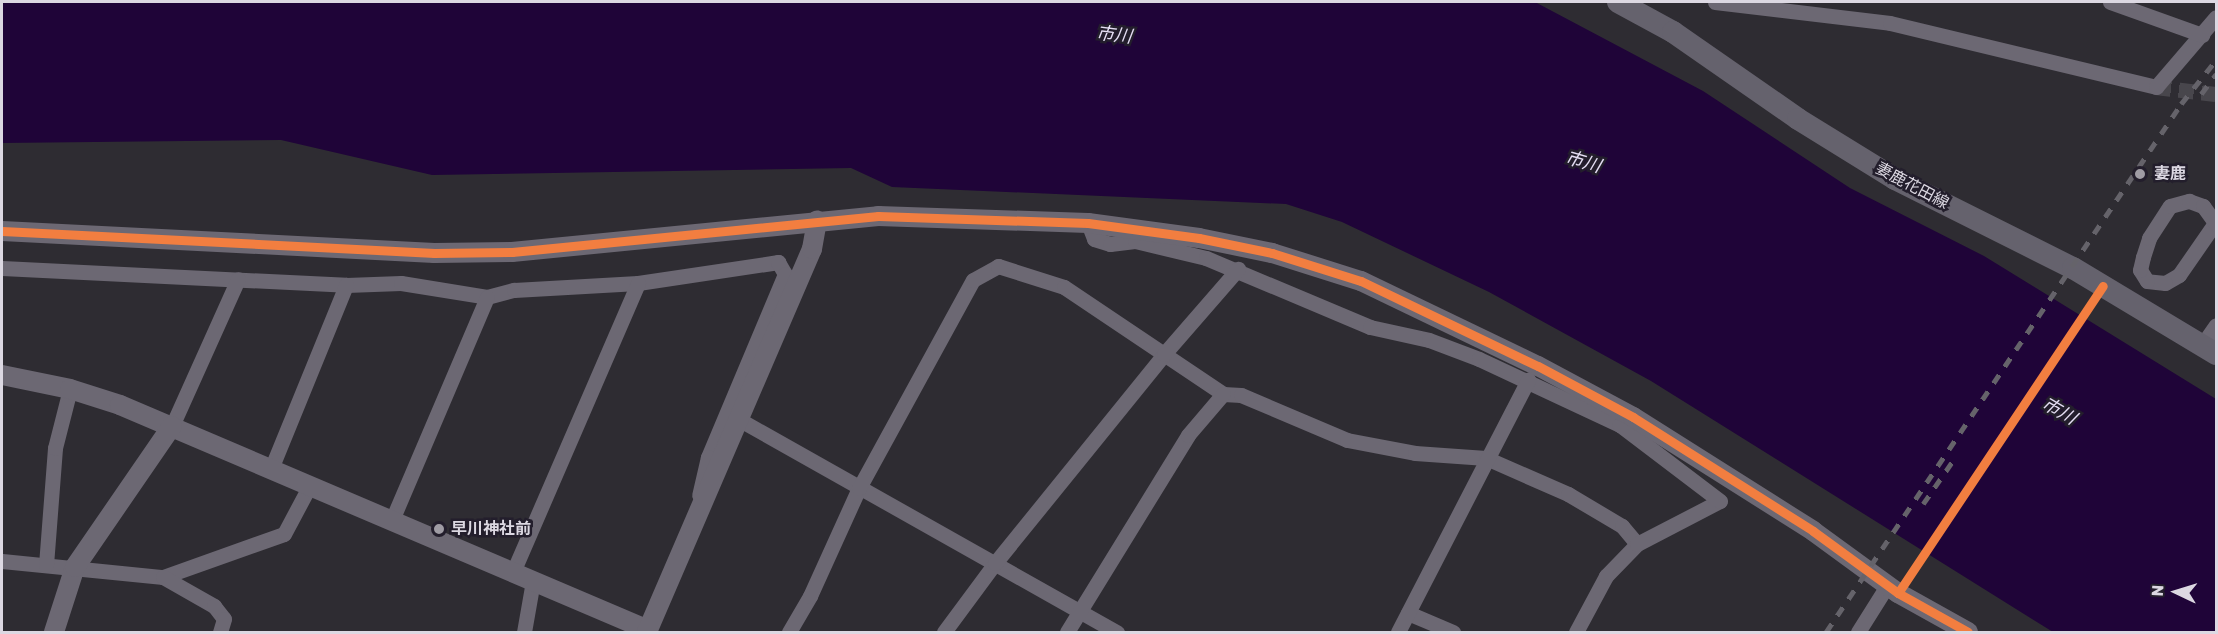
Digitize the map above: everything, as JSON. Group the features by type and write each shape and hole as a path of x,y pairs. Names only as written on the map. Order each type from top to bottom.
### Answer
{"main road":[{"name":"妻鹿花田線","path":"1618,2 1673,32 1798,119 1895,179 2073,268 2209,349"}],"street":[{"path":"1715,2 1890,23 2156,87 2217,17"},
{"path":"2111,2 2202,34"},
{"path":"2189,201 2203,206 2216,224 2179,275 2165,284 2147,281 2140,270 2143,257 2149,238 2170,206 2189,201"},
{"path":"2,231 434,253 512,252 817,220 943,216 1088,223 1199,238 1272,253 1362,281 1438,315 1626,421 1813,531 1887,586 1968,633"},
{"path":"2,375 70,389 172,426 649,632 812,249 817,220"},
{"path":"1088,223 1094,239 1110,244 1135,241 1238,269 1370,327 1429,340 1626,421 1720,501 1637,544 1606,576 1576,633"},
{"path":"2,268 346,285 401,283 487,297 514,290 638,283 778,262 785,274 708,457 684,552"},
{"path":"789,633 810,596 859,488 973,280 998,266 1064,287 1223,394 1241,395 1347,440 1415,453 1486,458 1568,494 1622,526 1637,544"},
{"path":"944,633 994,563 1164,354 1238,269"},
{"path":"54,633 75,567 172,426 238,279"},
{"path":"513,572 638,283"},
{"path":"270,469 346,285"},
{"path":"392,520 487,297"},
{"path":"2209,349 2217,325"},
{"path":"1398,633 1528,380"},
{"path":"46,565 55,448 70,389"},
{"path":"1067,633 1082,614 1188,435 1223,394"},
{"path":"740,420 1117,633"},
{"path":"163,577 284,534 310,485"},
{"path":"2,561 163,577 214,606 224,619 220,633"},
{"path":"524,633 533,581"},
{"path":"1858,633 1887,586"},
{"path":"1408,613 1453,633"}],"water":[{"name":"市川","path":"2,2 1535,2 1703,91 1850,188 1984,256 2216,399 2216,632 2053,632 1651,381 1489,292 1342,222 1286,204 892,187 851,168 432,175 281,140 2,143"}],"tunnel":[{"path":"2156,87 2216,94"}],"railway":[{"path":"1826,632 2181,104 2216,60"},
{"path":"2201,94 2216,74"},
{"path":"1923,504 1954,459"}],"cycle path":[{"path":"2,231 434,253 512,252 878,216 1088,223 1199,238 1272,253 1361,281 1538,366 1633,417 1813,531 1898,593 1968,632"},
{"path":"1898,593 2103,286"}],"place":[{"name":"妻鹿","path":"2140,174"},
{"name":"早川神社前","path":"439,529"}]}
